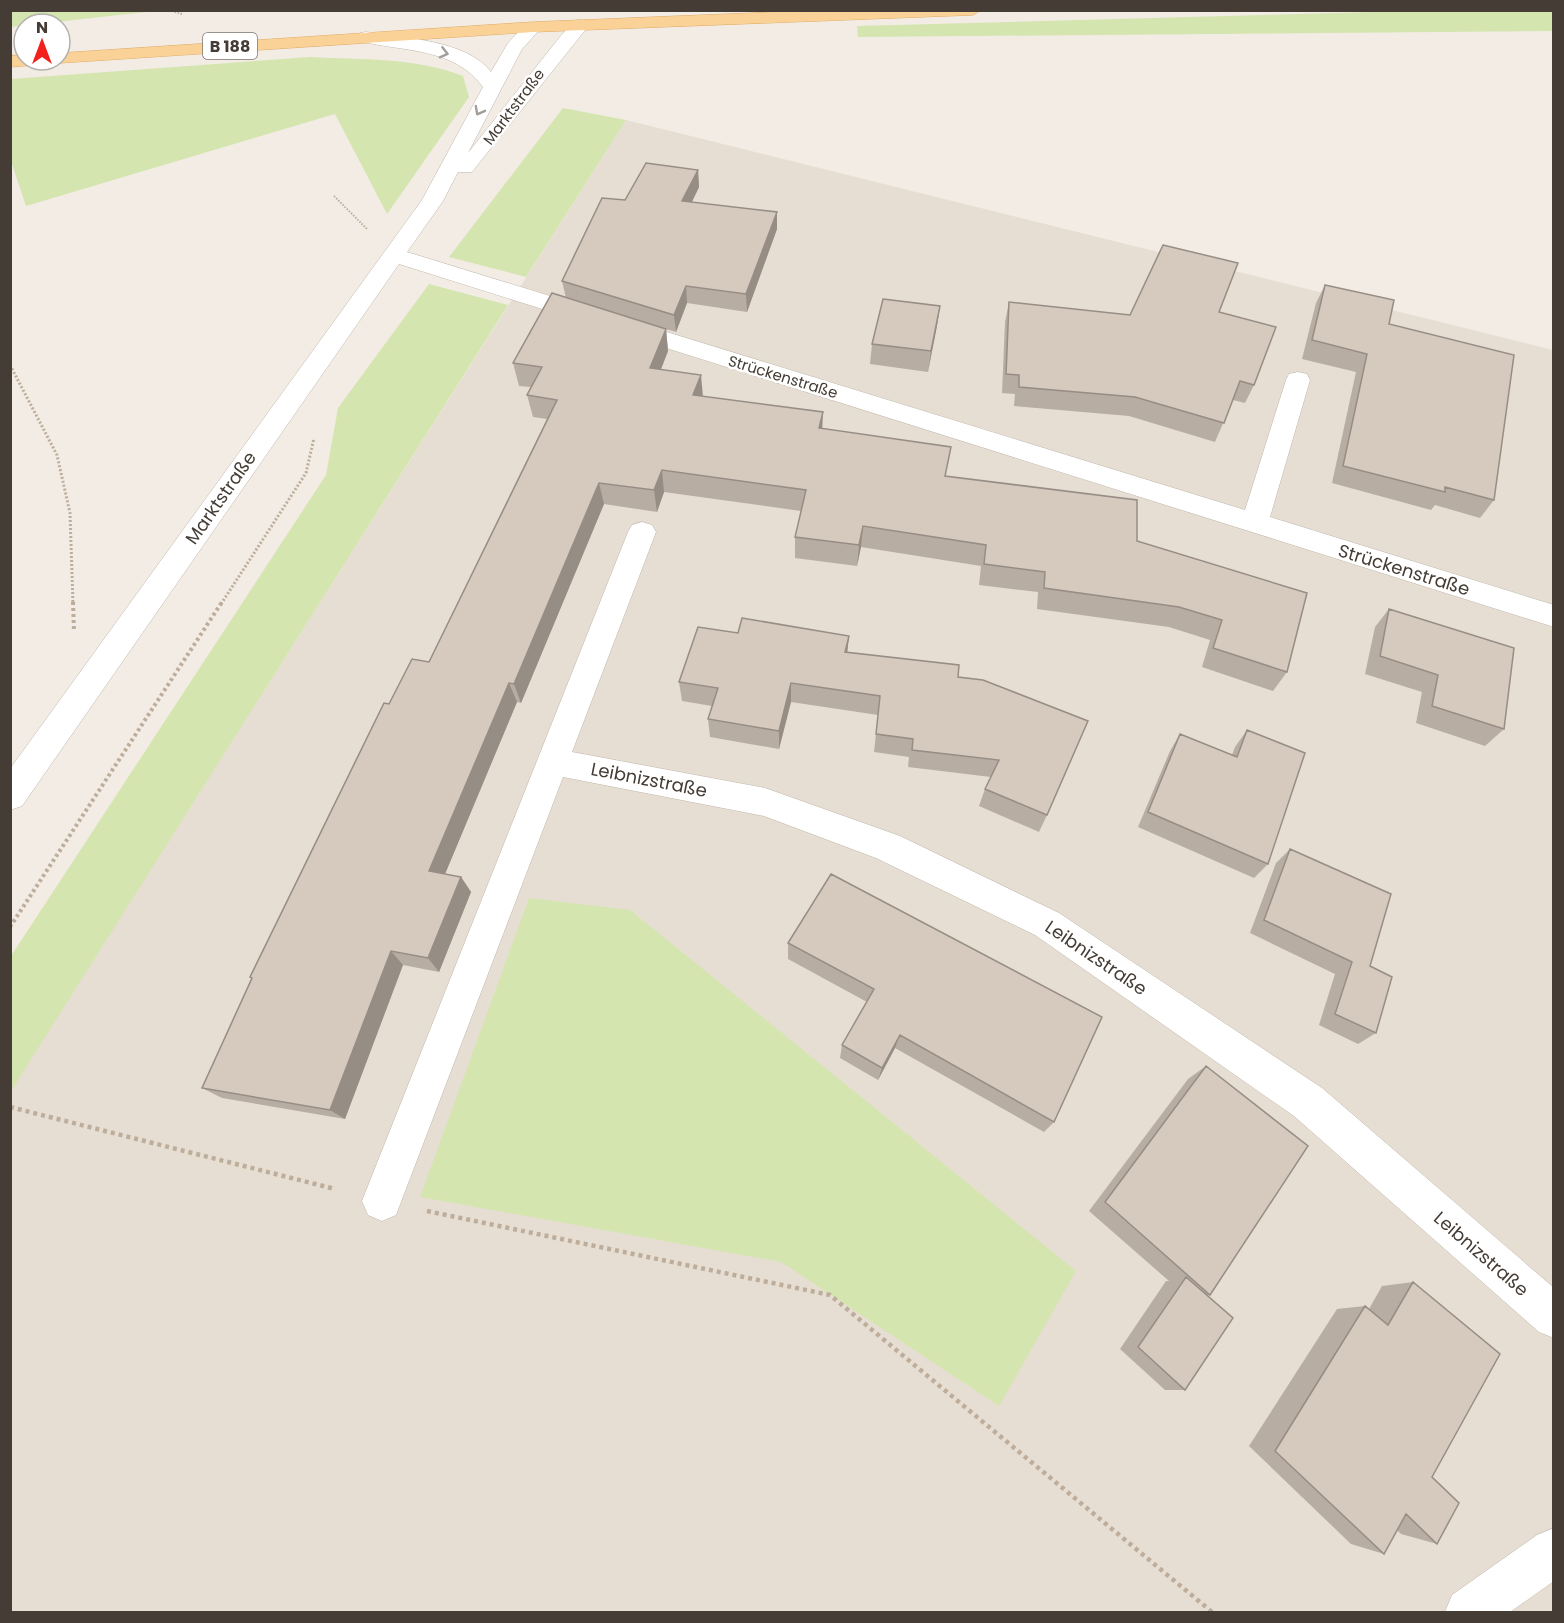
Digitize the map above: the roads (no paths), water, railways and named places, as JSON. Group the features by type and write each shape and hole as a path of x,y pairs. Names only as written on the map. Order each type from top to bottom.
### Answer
{"main road":[{"name":"Marktstraße","path":"533,27 551,10"},
{"name":"Marktstraße","path":"580,25 594,10"},
{"path":"699,10 758,17"},
{"name":"B 188","path":"72,57 533,27 973,10"}],"street":[{"name":"Marktstraße","path":"432,201 479,152 551,57 580,25"},
{"name":"Marktstraße","path":"10,796 432,201 514,46 533,27"},
{"path":"366,38 453,55 472,62 485,73 492,86"},
{"name":"Strückenstraße","path":"394,255 1554,616"},
{"path":"1254,524 1298,380"},
{"path":"382,1201 642,532"},
{"name":"Leibnizstraße","path":"554,762 765,802 888,847 1047,924 1308,1102 1554,1317"},
{"path":"1469,1612 1554,1552"}]}
